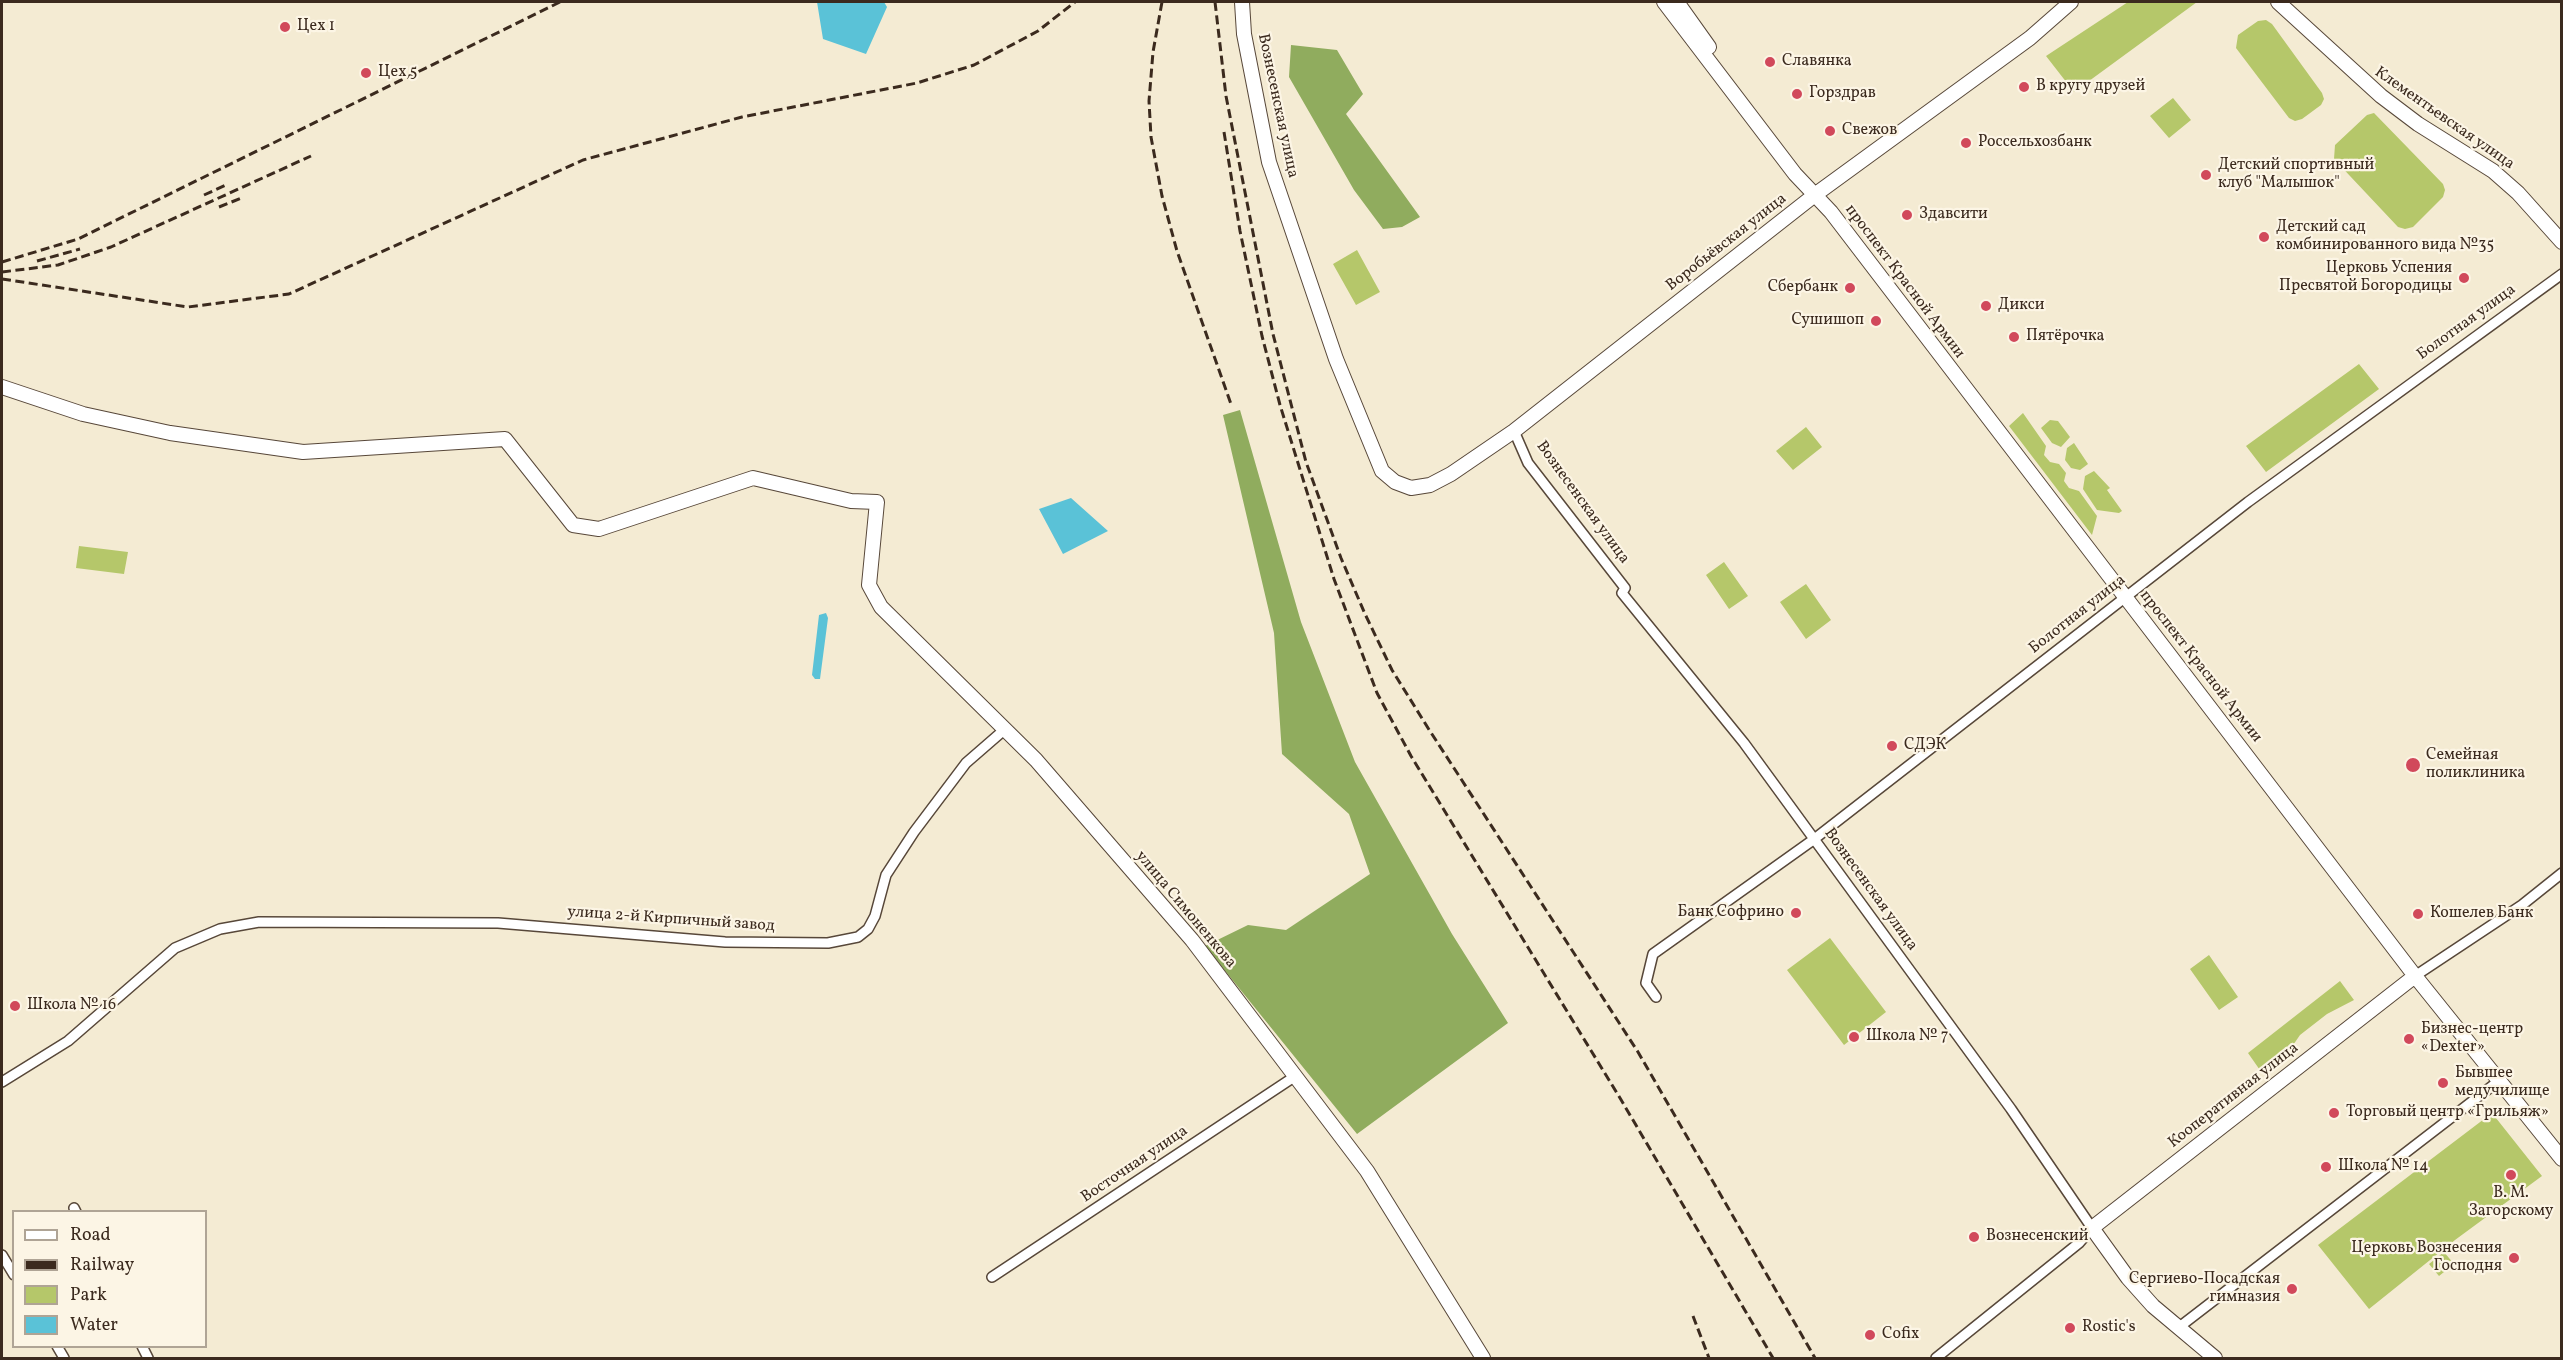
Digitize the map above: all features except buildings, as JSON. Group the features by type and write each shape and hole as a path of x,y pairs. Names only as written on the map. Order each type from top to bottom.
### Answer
{"street":[{"name":"Вознесенская улица","path":"1242,2 1244,34 1269,162 1336,359 1382,471 1395,482"},
{"name":"проспект Красной Армии","path":"1664,2 1795,174 1816,194"},
{"name":"проспект Красной Армии","path":"1677,2 1802,169 1816,194 2124,598 2242,746 2415,976 2562,1159"},
{"name":"Воробьёвская улица","path":"1395,482 1411,488 1430,485 1515,431 1816,194 2030,38 2071,2"},
{"name":"Клементьевская улица","path":"2278,2 2381,96 2418,124 2493,171 2518,193 2562,242"},
{"name":"Болотная улица","path":"1656,997 1646,983 1653,954 1813,840 2248,502 2562,274"},
{"name":"улица Симоненкова","path":"2,387 83,414 170,433 303,452 505,439 573,525 599,529 753,478 851,501 877,502 869,585 881,607 1036,760 1192,940 1367,1171 1483,1359"},
{"name":"Вознесенская улица","path":"1515,431 1528,463 1624,588 1622,593 1744,743 2011,1109 2127,1278 2178,1328 2215,1359"},
{"name":"улица 2-й Кирпичный завод","path":"2,1082 68,1041 175,948 220,929 259,922 498,923 725,942 828,942 858,937 868,929 875,916 886,875 915,832 966,763 1004,730"},
{"name":"Кооперативная улица","path":"1936,1359 2079,1243 2092,1228 2415,976 2522,905 2562,873"},
{"name":"Восточная улица","path":"992,1277 1294,1077"},
{"path":"2178,1328 2500,1080"},
{"path":"2,1255 12,1272"}],"green space":[{"path":"2128,2 2197,2 2074,92 2046,56"},
{"path":"2266,20 2272,24 2322,93 2324,99 2321,105 2302,119 2295,121 2289,118 2236,48 2238,35 2258,21"},
{"path":"1291,45 1337,50 1363,94 1346,114 1420,217 1402,227 1383,229 1354,190 1289,77"},
{"path":"2173,98 2191,120 2169,138 2150,116"},
{"path":"2374,113 2443,184 2445,190 2443,197 2413,227 2405,229 2398,227 2334,159 2335,145 2367,115"},
{"path":"1357,250 1380,292 1356,305 1333,264"},
{"path":"2359,364 2379,389 2266,472 2246,446"},
{"path":"1240,410 1301,622 1355,762 1452,934 1508,1023 1357,1134 1205,946 1248,925 1286,930 1370,874 1349,814 1282,754 1274,633 1223,415"},
{"path":"2023,413 2046,446 2044,455 2050,462 2059,464 2066,473 2064,481 2069,488 2079,491 2097,516 2092,535 2009,426"},
{"path":"2050,420 2058,421 2070,437 2061,447 2052,443 2041,428"},
{"path":"1806,427 1822,447 1793,470 1776,451"},
{"path":"2074,443 2088,464 2080,470 2071,468 2065,460 2067,448"},
{"path":"2094,471 2110,488 2107,490 2122,511 2119,513 2097,510 2083,489 2085,476"},
{"path":"79,546 128,552 124,574 76,568"},
{"path":"1724,562 1748,596 1729,609 1706,575"},
{"path":"1806,584 1831,620 1806,639 1780,602"},
{"path":"1830,938 1886,1012 1844,1045 1787,970"},
{"path":"2209,955 2238,997 2219,1010 2190,969"},
{"path":"2340,981 2354,1000 2327,1014 2300,1035 2289,1051 2262,1073 2248,1053"},
{"path":"2492,1113 2542,1176 2455,1240 2369,1309 2318,1245"},
{"path":"2444,1252 2454,1264 2439,1276 2429,1264"}],"water":[{"path":"817,2 884,2 887,7 866,54 823,39"},
{"path":"1071,498 1108,531 1063,554 1039,509"},
{"path":"826,613 828,618 820,679 815,679 812,675 819,615"}],"railway":[{"path":"2,262 78,239 560,2"},
{"path":"2,279 188,307 289,294 583,160 742,117 917,83 974,65 1038,31 1075,2"},
{"path":"1162,2 1153,52 1149,101 1151,137 1162,196 1177,251 1232,407"},
{"path":"1215,2 1226,96 1273,334 1306,462 1341,558 1365,614 1392,670 1428,728 1638,1052 1815,1358"},
{"path":"1224,132 1240,231 1262,336 1280,405 1334,579 1377,693 1411,756 1620,1098 1773,1358"},
{"path":"2,272 58,265 111,247 311,156"},
{"path":"204,195 226,185"},
{"path":"219,207 244,197"},
{"path":"37,261 80,249"},
{"path":"1693,1316 1709,1358"}],"place":[{"name":"Цех 1","path":"285,27"},
{"name":"Славянка","path":"1770,62"},
{"name":"Цех 5","path":"366,73"},
{"name":"В кругу друзей","path":"2024,87"},
{"name":"Горздрав","path":"1797,94"},
{"name":"Свежов","path":"1830,131"},
{"name":"Россельхозбанк","path":"1966,143"},
{"name":"Детский спортивный клуб \"Малышок\"","path":"2206,175"},
{"name":"Здавсити","path":"1907,215"},
{"name":"Детский сад комбинированного вида №35","path":"2264,237"},
{"name":"Церковь Успения Пресвятой Богородицы","path":"2464,278"},
{"name":"Сбербанк","path":"1850,288"},
{"name":"Дикси","path":"1986,306"},
{"name":"Сушишоп","path":"1876,321"},
{"name":"Пятёрочка","path":"2014,337"},
{"name":"СДЭК","path":"1892,746"},
{"name":"Семейная поликлиника","path":"2413,765"},
{"name":"Банк Софрино","path":"1796,913"},
{"name":"Кошелев Банк","path":"2418,914"},
{"name":"Школа № 16","path":"15,1006"},
{"name":"Школа № 7","path":"1854,1037"},
{"name":"Бизнес-центр «Dexter»","path":"2409,1039"},
{"name":"Бывшее медучилище","path":"2443,1083"},
{"name":"Торговый центр «Грильяж»","path":"2334,1113"},
{"name":"Школа № 14","path":"2326,1167"},
{"name":"В. М. Загорскому","path":"2511,1175"},
{"name":"Вознесенский","path":"1974,1237"},
{"name":"Церковь Вознесения Господня","path":"2514,1258"},
{"name":"Сергиево-Посадская гимназия","path":"2292,1289"},
{"name":"Rostic's","path":"2070,1328"},
{"name":"Cofix","path":"1870,1335"}]}
